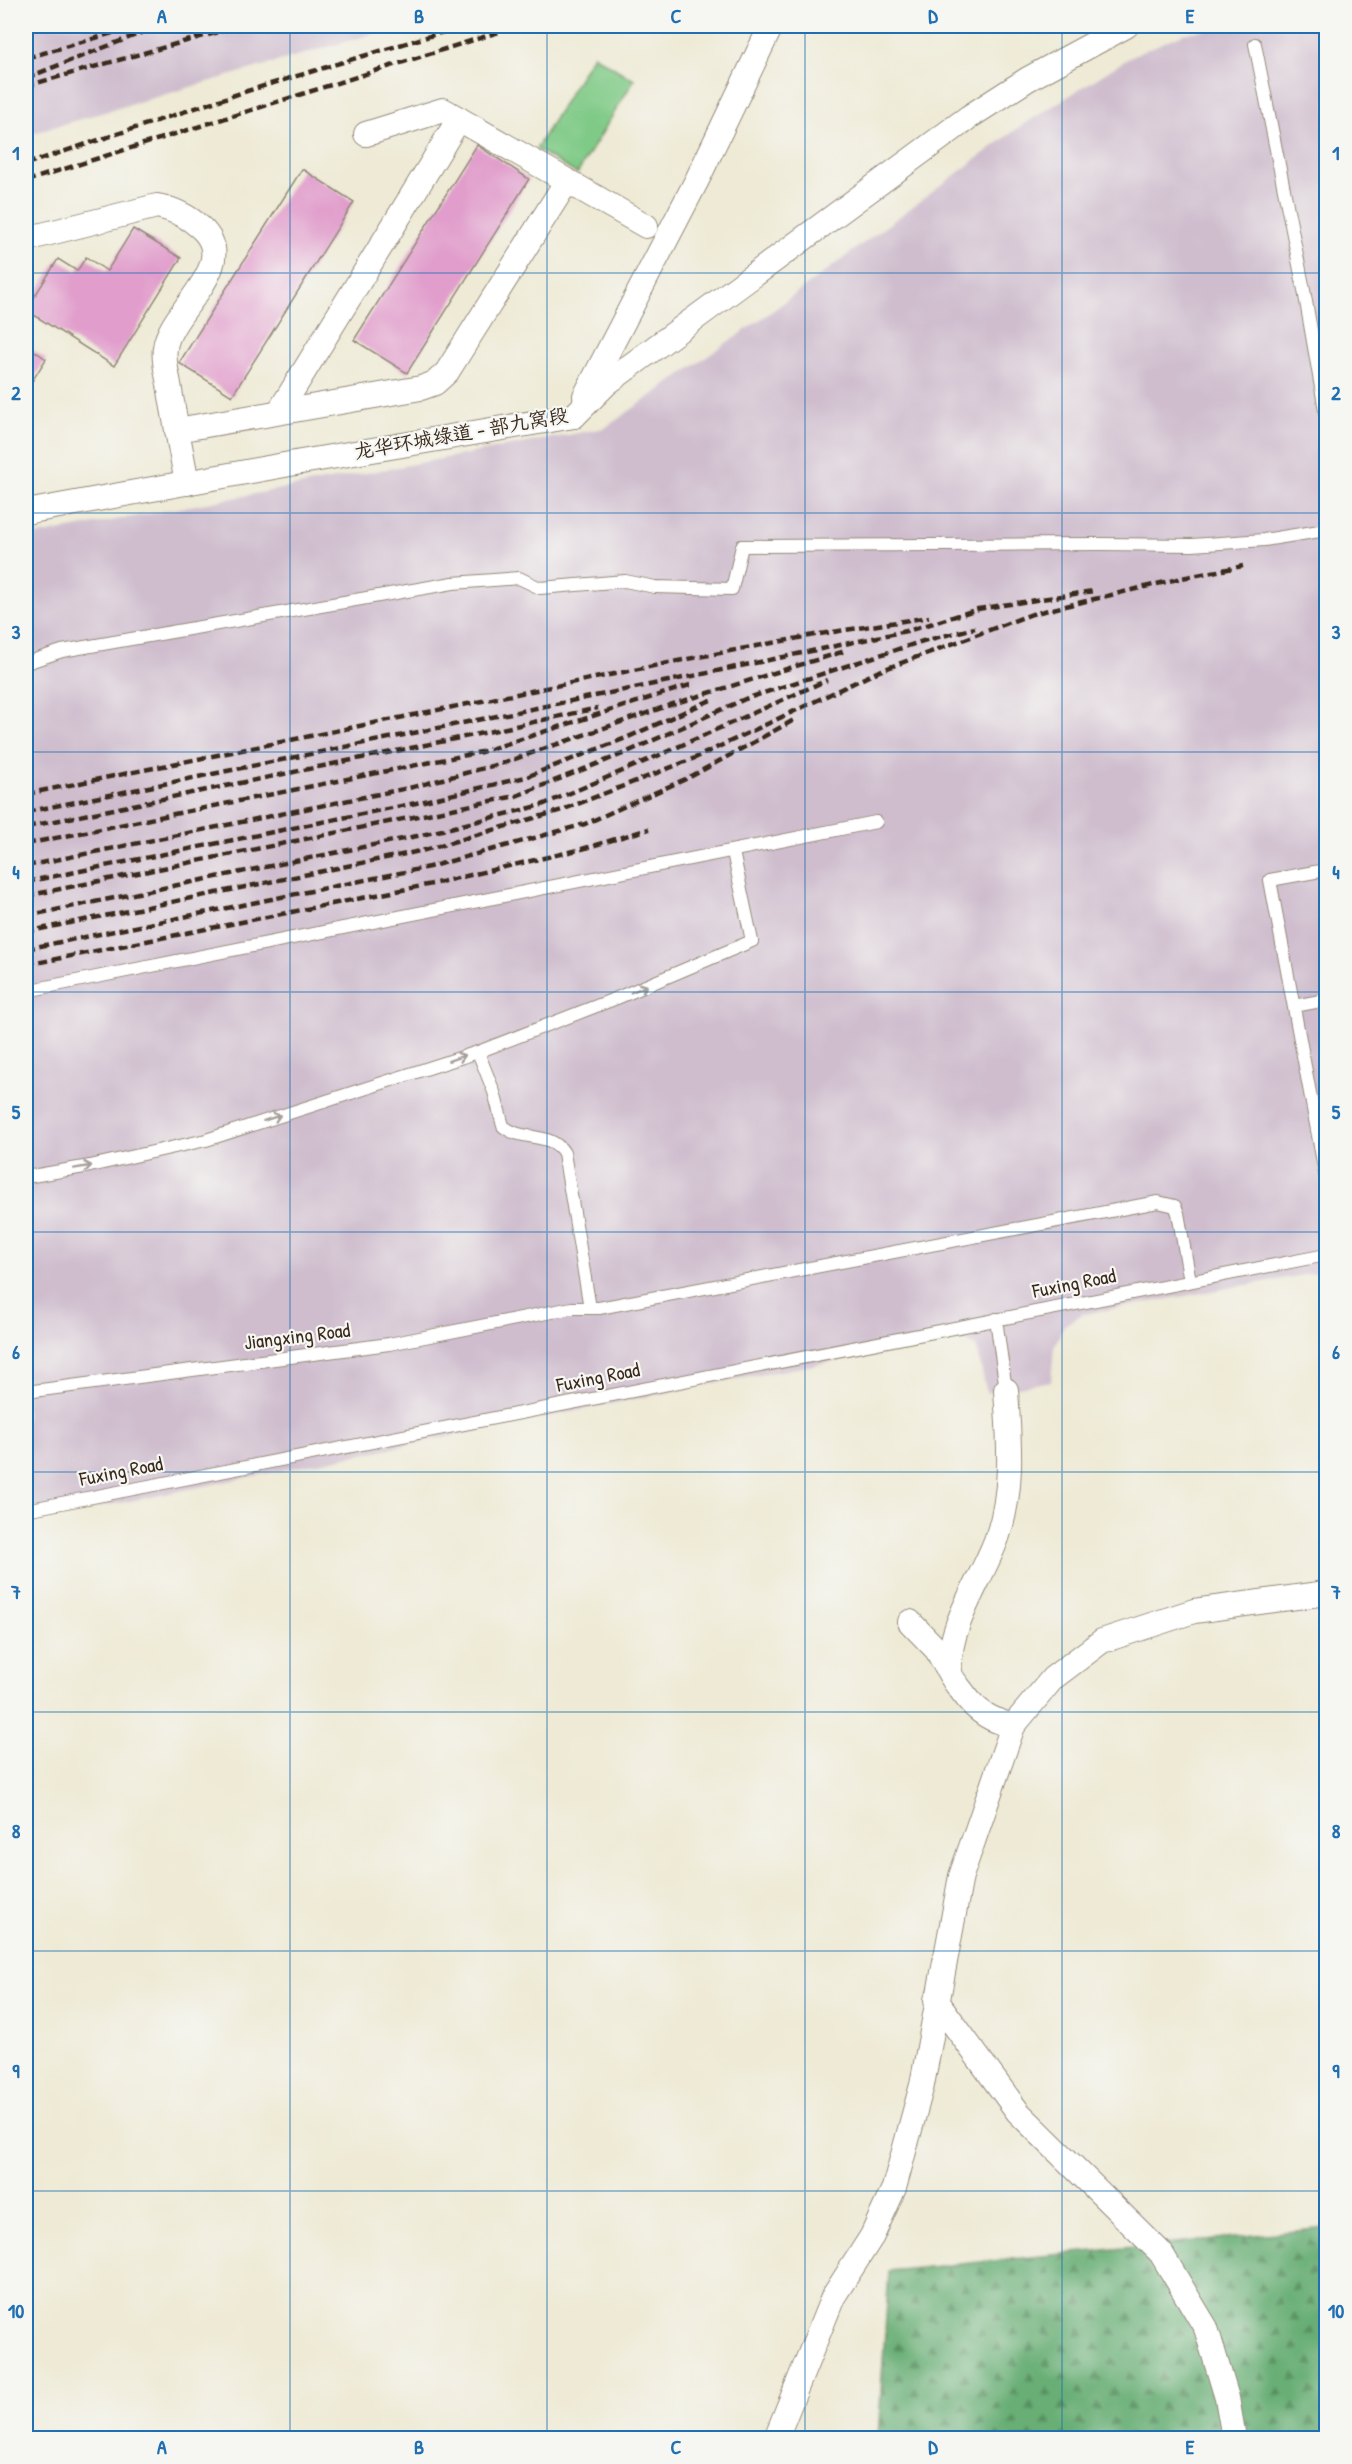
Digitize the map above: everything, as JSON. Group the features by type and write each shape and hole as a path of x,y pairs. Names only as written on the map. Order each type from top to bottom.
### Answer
{"street":[{"name":"龙华环城绿道 - 部九窝段","path":"26,512 574,416 697,180 771,26"},
{"path":"574,416 607,383 969,117 1028,79 1126,26"},
{"path":"366,134 443,110 646,226"},
{"path":"279,412 459,119"},
{"path":"177,430 421,388 435,383 447,372 567,181"},
{"path":"26,239 157,206 170,208 207,234 213,248 213,263 207,278 174,325 165,348 187,483"},
{"path":"950,1674 952,1641 998,1534 1008,1490 1010,1452 1006,1390"},
{"path":"776,2439 833,2297 872,2236 894,2188 922,2085 936,2000 961,1876 1012,1726 1053,1678 1102,1641 1194,1611 1326,1593"},
{"path":"910,1622 937,1650 969,1701 990,1719 1012,1726"},
{"path":"936,2000 1018,2112 1161,2253 1206,2328 1227,2398 1234,2439"}],"lane":[{"path":"1255,44 1304,290 1326,416"},
{"path":"26,663 62,651 453,583 519,578 540,588 625,581 656,587 732,589 742,546 1192,545 1264,540 1326,530"},
{"path":"26,991 876,822"},
{"path":"26,1177 90,1166 206,1140 478,1052 617,998 752,941 733,852"},
{"path":"1326,870 1270,880 1326,1178"},
{"path":"1294,1006 1326,999"},
{"path":"478,1052 503,1126 516,1135 554,1143 564,1153 590,1308"},
{"name":"Jiangxing Road","path":"26,1392 389,1344 572,1308 590,1308 1158,1202 1174,1206 1178,1213 1190,1281"},
{"name":"Fuxing Road","path":"26,1510 1326,1255"},
{"path":"996,1319 1006,1390"}],"shaded area":[{"path":"26,26 400,26 26,135"},
{"path":"1221,26 1326,26 1326,1271 1083,1314 1064,1325 1054,1347 1051,1381 987,1393 976,1346 960,1339 713,1383 26,1522 26,537 605,428 771,312 1018,128 1134,55 1183,34"}],"green space":[{"path":"593,55 634,80 577,174 536,149"},
{"path":"1326,2228 1326,2438 878,2438 889,2271"}],"building":[{"path":"477,145 529,179 407,373 354,340"},
{"path":"302,169 354,202 232,396 179,363"},
{"path":"133,229 181,258 114,366 26,310 58,259 77,271 86,257 107,271"},
{"path":"26,345 46,359 26,391"}],"railway":[{"path":"26,78 159,26"},
{"path":"26,86 240,26"},
{"path":"26,164 247,91 463,26"},
{"path":"26,181 518,26"},
{"path":"26,58 134,27"},
{"path":"26,932 425,850 562,810 695,758 877,672 1032,614 1182,578 1243,566"},
{"path":"26,812 911,630 978,609 1093,591"},
{"path":"26,794 688,659 820,634 929,617"},
{"path":"26,896 516,796 625,753 745,699 923,641 975,628"},
{"path":"26,866 413,787 503,763 673,704 845,651"},
{"path":"26,916 422,835 542,805 827,680"},
{"path":"26,844 481,752 693,684"},
{"path":"26,882 416,803 526,777 626,738 713,699"},
{"path":"26,827 598,708"},
{"path":"26,949 429,867 585,824 690,777 794,720"},
{"path":"26,965 432,884 582,849 649,829"}]}
